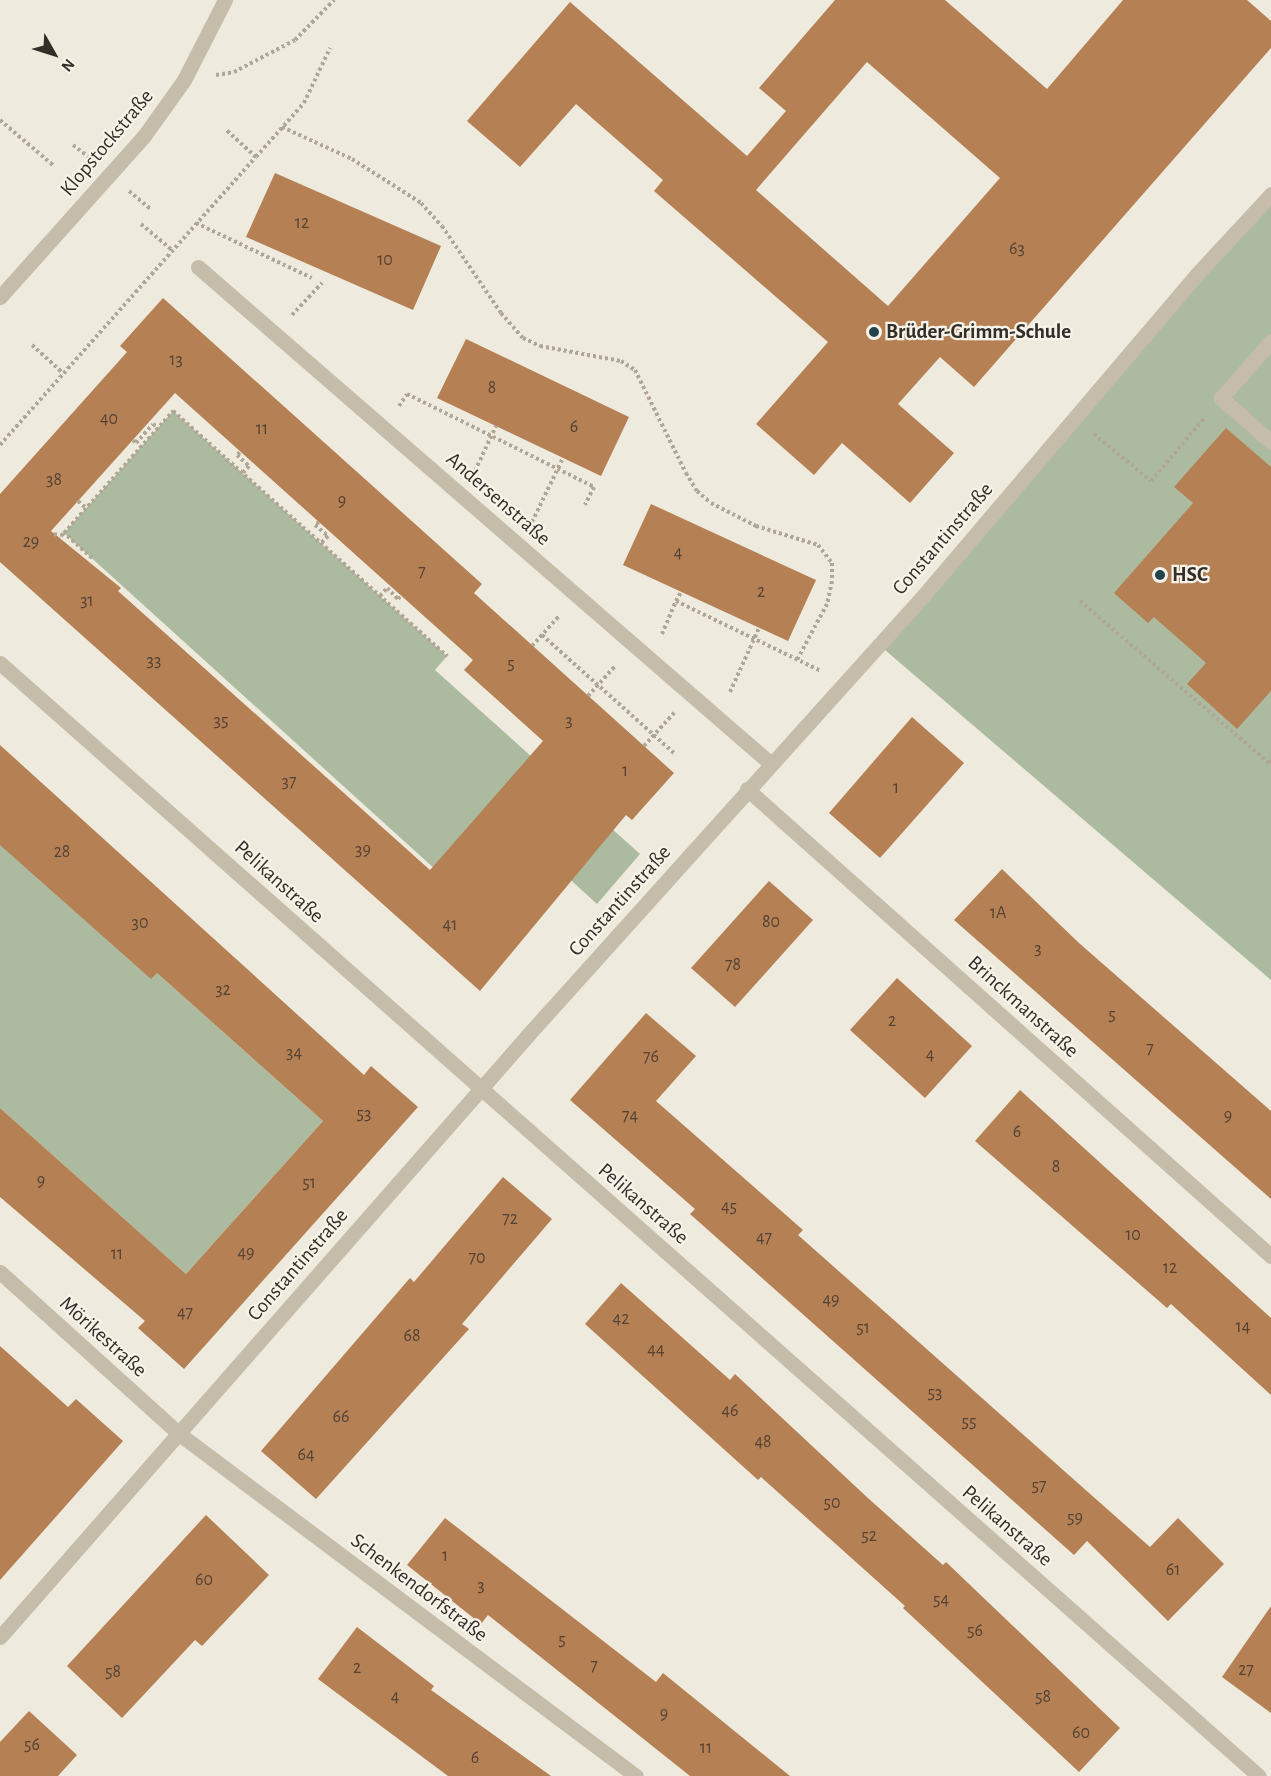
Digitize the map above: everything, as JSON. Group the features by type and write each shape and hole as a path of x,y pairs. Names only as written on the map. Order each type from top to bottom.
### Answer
{"street":[{"name":"Klopstockstraße","path":"0,297 144,136 184,80 225,0"},
{"name":"Constantinstraße","path":"0,1637 770,763 923,596 1074,418 1271,194"},
{"name":"Andersenstraße","path":"198,267 770,763"},
{"path":"1271,341 1221,398 1271,442"},
{"name":"Pelikanstraße","path":"0,663 1258,1776"},
{"name":"Brinckmanstraße","path":"747,789 1271,1256"},
{"name":"Mörikestraße","path":"0,1272 178,1433"},
{"name":"Schenkendorfstraße","path":"178,1433 636,1776"}],"path":[{"path":"184,80 234,72 295,40 334,0"},
{"path":"0,445 171,249 304,103 330,48"},
{"path":"0,120 54,166"},
{"path":"282,127 352,159 421,203 442,226 501,313 523,338 540,346 612,358 635,370 686,473 697,491 711,503 756,526 818,545 832,563 832,581 827,604 797,660"},
{"path":"225,129 256,157"},
{"path":"196,223 312,278"},
{"path":"141,224 171,249 198,267"},
{"path":"276,333 322,283"},
{"path":"32,345 63,373"},
{"path":"385,428 406,394 594,487 585,505"},
{"path":"1074,418 1151,481 1221,398"},
{"path":"54,534 61,536 64,533 173,411 447,656"},
{"path":"133,440 136,443 153,424 158,428"},
{"path":"464,496 496,426"},
{"path":"240,452 237,455 249,466 243,473"},
{"path":"520,546 563,458"},
{"path":"78,501 87,508"},
{"path":"319,522 315,525 328,536 321,543"},
{"path":"64,533 92,558"},
{"path":"380,596 387,588 398,598 401,595"},
{"path":"650,659 681,592"},
{"path":"532,646 577,596"},
{"path":"676,601 843,682"},
{"path":"1080,601 1269,763 1271,760"},
{"path":"718,718 759,628"},
{"path":"542,635 676,754"},
{"path":"588,696 634,645"},
{"path":"644,746 691,695"}],"green space":[{"path":"1271,197 1271,980 878,644"},
{"path":"173,411 447,656 435,670 640,854 597,904 530,843 436,870 64,533"},
{"path":"0,844 157,973 323,1121 186,1274 0,1108"}],"building":[{"path":"835,0 945,0 1047,89 1123,0 1247,0 1271,21 1271,48 974,387 940,357 898,404 954,453 910,503 842,443 814,475 756,424 828,342 654,191 663,180 576,104 520,167 467,121 570,2 747,156 786,111 759,88","holes":["867,62 1000,178 888,306 756,190"]},
{"path":"275,173 441,246 413,310 246,237"},
{"path":"163,298 482,584 474,593 674,773 632,820 626,815 480,991 0,562 0,494 127,352 120,346","holes":["175,393 473,660 464,670 543,741 430,870 118,591 121,588 51,531"]},
{"path":"466,339 629,417 601,476 437,398"},
{"name":"HSC","path":"1226,428 1271,467 1271,691 1237,729 1187,684 1206,663 1154,617 1148,623 1114,593 1193,503 1174,487"},
{"path":"651,504 816,580 788,641 623,565"},
{"path":"912,717 964,763 880,858 829,813"},
{"path":"0,745 364,1075 371,1066 418,1107 184,1369 138,1328 145,1321 0,1197 0,1108 186,1274 323,1121 157,973 151,979 0,845"},
{"path":"1002,869 1079,943 1271,1111 1271,1199 954,920"},
{"path":"769,881 813,920 735,1007 691,968"},
{"path":"897,978 972,1046 925,1098 850,1030"},
{"path":"646,1013 696,1056 656,1101 803,1230 798,1235 1150,1547 1178,1518 1224,1564 1168,1621 1087,1541 1074,1555 690,1214 695,1209 570,1100"},
{"path":"1020,1090 1271,1318 1271,1395 1171,1304 1167,1308 975,1141"},
{"path":"503,1177 552,1219 462,1324 469,1329 316,1499 261,1451 410,1278 414,1282"},
{"path":"621,1283 730,1380 735,1374 943,1565 946,1562 1120,1728 1079,1772 903,1608 905,1606 761,1477 758,1480 585,1324"},
{"path":"0,1346 68,1407 76,1399 123,1441 0,1580"},
{"path":"206,1515 269,1575 202,1646 195,1640 122,1718 67,1666"},
{"path":"445,1518 656,1682 663,1673 790,1776 690,1776 488,1615 481,1624 407,1565"},
{"path":"1271,1606 1271,1713 1222,1677"},
{"path":"357,1627 434,1686 431,1690 551,1776 448,1776 318,1679"},
{"path":"29,1711 77,1755 58,1776 0,1776 0,1742"}],"place":[{"name":"Brüder-Grimm-Schule","path":"874,332"},
{"name":"HSC","path":"1160,575"}]}
